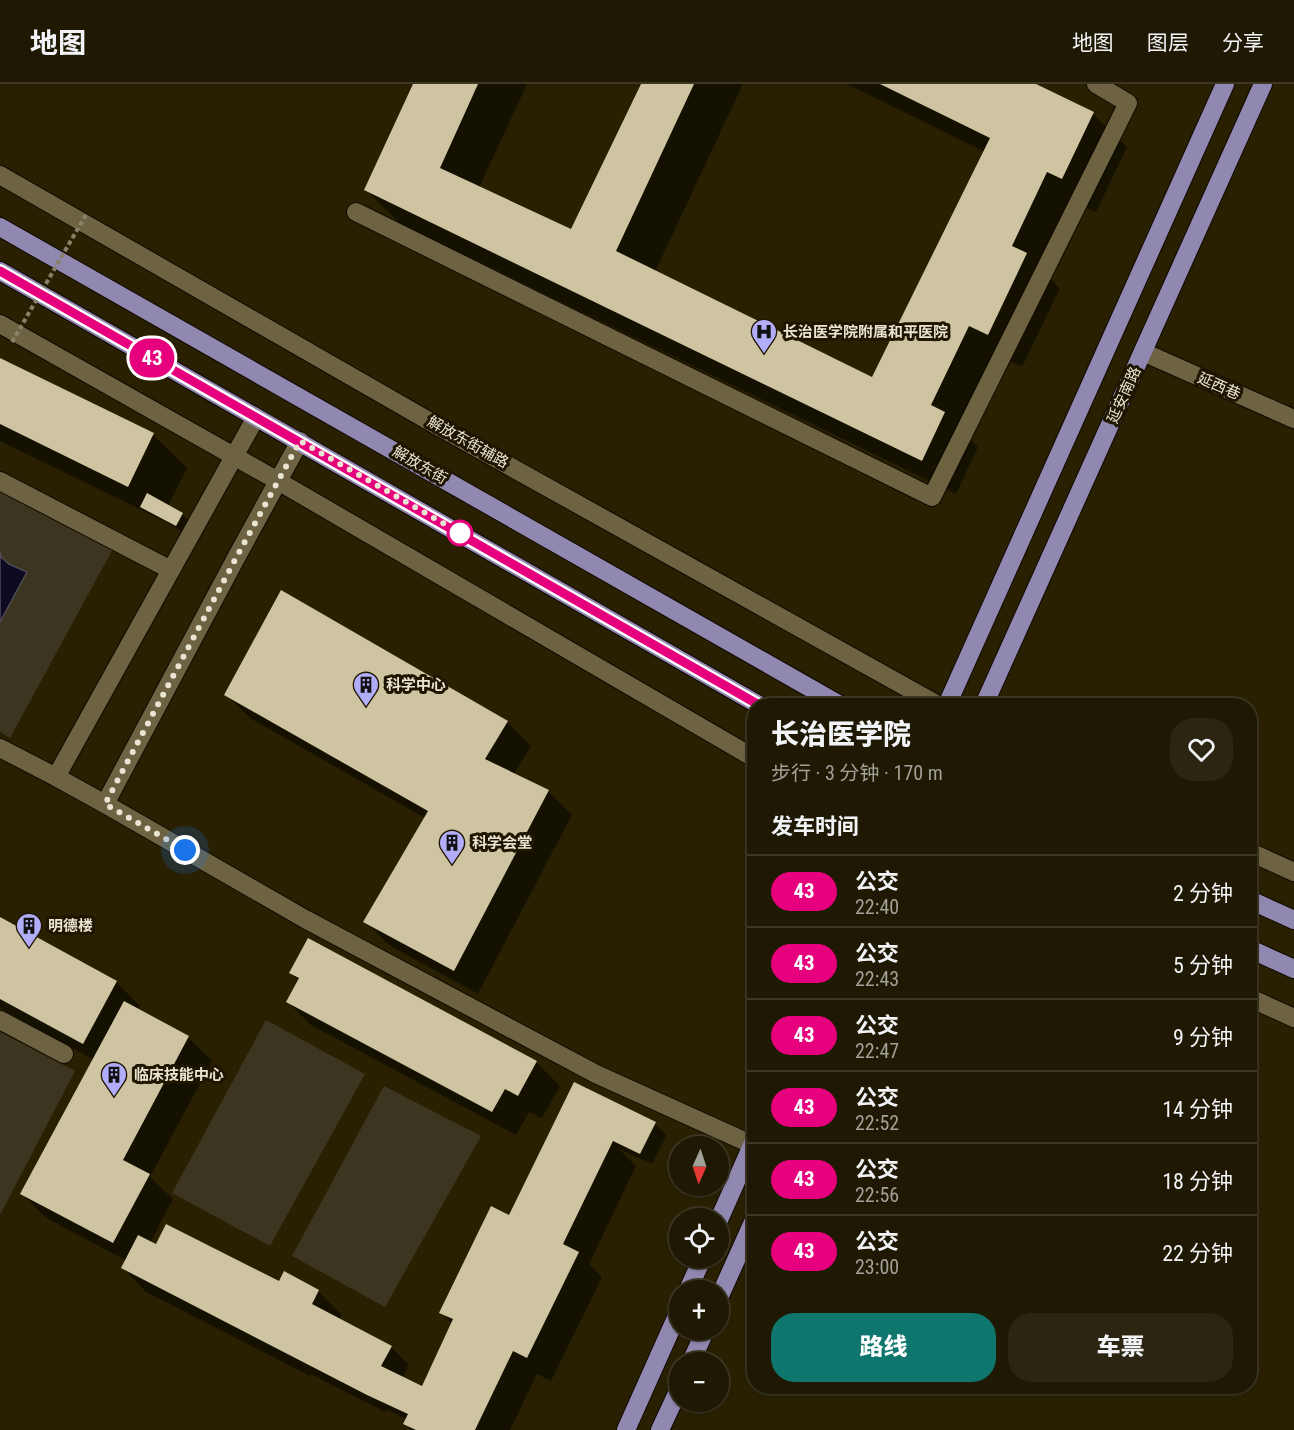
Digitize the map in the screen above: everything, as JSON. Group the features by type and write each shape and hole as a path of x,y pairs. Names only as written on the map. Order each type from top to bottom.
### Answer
{"main road":[{"path":"950,698 1225,84"},
{"name":"延安南路","path":"987,698 1263,84"},
{"name":"解放东街","path":"0,227 828,698"},
{"path":"0,271 747,698"},
{"path":"1257,903 1294,920"},
{"path":"1257,952 1294,969"},
{"path":"724,1208 747,1158"},
{"path":"727,1280 747,1236"},
{"path":"626,1430 669,1334"},
{"path":"660,1430 669,1411"}],"street":[{"path":"356,212 932,497 1128,103 1096,84"},
{"name":"解放东街辅路","path":"0,176 431,422 925,698"},
{"path":"0,324 234,456 747,754"},
{"name":"延西巷","path":"1143,352 1294,419"},
{"path":"56,777 256,417"},
{"path":"105,804 300,441"},
{"path":"0,480 171,570"},
{"path":"0,748 105,804 305,919 596,1074 747,1140"},
{"path":"1257,855 1294,872"},
{"path":"1257,1001 1294,1018"},
{"path":"0,1020 64,1054"}],"path":[{"path":"12,342 87,213"}],"shaded area":[{"path":"0,486 115,545 10,738 0,732"},
{"path":"0,552 1,557 9,564 27,572 0,622"},
{"path":"266,1020 365,1074 270,1246 172,1193"},
{"path":"0,1032 75,1071 0,1215"},
{"path":"384,1086 481,1136 385,1307 292,1256"}],"building":[{"path":"413,84 478,84 440,168 571,229 641,84 694,84 616,251 872,377 990,138 880,84 1036,84 1094,112 1062,179 1047,172 1012,246 1027,253 988,335 969,326 931,405 945,412 922,461 364,190"},
{"path":"0,358 154,433 128,487 0,424"},
{"path":"147,493 183,513 176,526 140,507"},
{"path":"281,590 508,721 485,759 549,790 454,971 363,922 428,811 224,695"},
{"name":"明德楼","path":"0,917 117,981 83,1044 0,999"},
{"path":"308,938 537,1061 518,1096 505,1089 492,1112 286,1002 299,978 289,973"},
{"name":"临床技能中心","path":"124,1001 189,1036 123,1160 150,1174 113,1243 20,1194"},
{"path":"574,1082 656,1122 640,1154 613,1141 563,1244 579,1252 527,1358 513,1351 475,1430 416,1430 403,1424 408,1414 121,1268 138,1235 156,1244 166,1224 279,1281 284,1271 319,1290 312,1304 392,1346 381,1366 422,1386 453,1319 439,1313 491,1206 509,1215"}],"bus line":[{"name":"43","path":"0,271 747,698"}],"place":[{"name":"长治医学院附属和平医院","path":"764,355"},
{"name":"科学中心","path":"366,708"},
{"name":"科学会堂","path":"452,866"},
{"name":"明德楼","path":"29,949"},
{"name":"临床技能中心","path":"114,1098"}],"route":[{"path":"185,850 105,804 300,441 460,533"}]}
